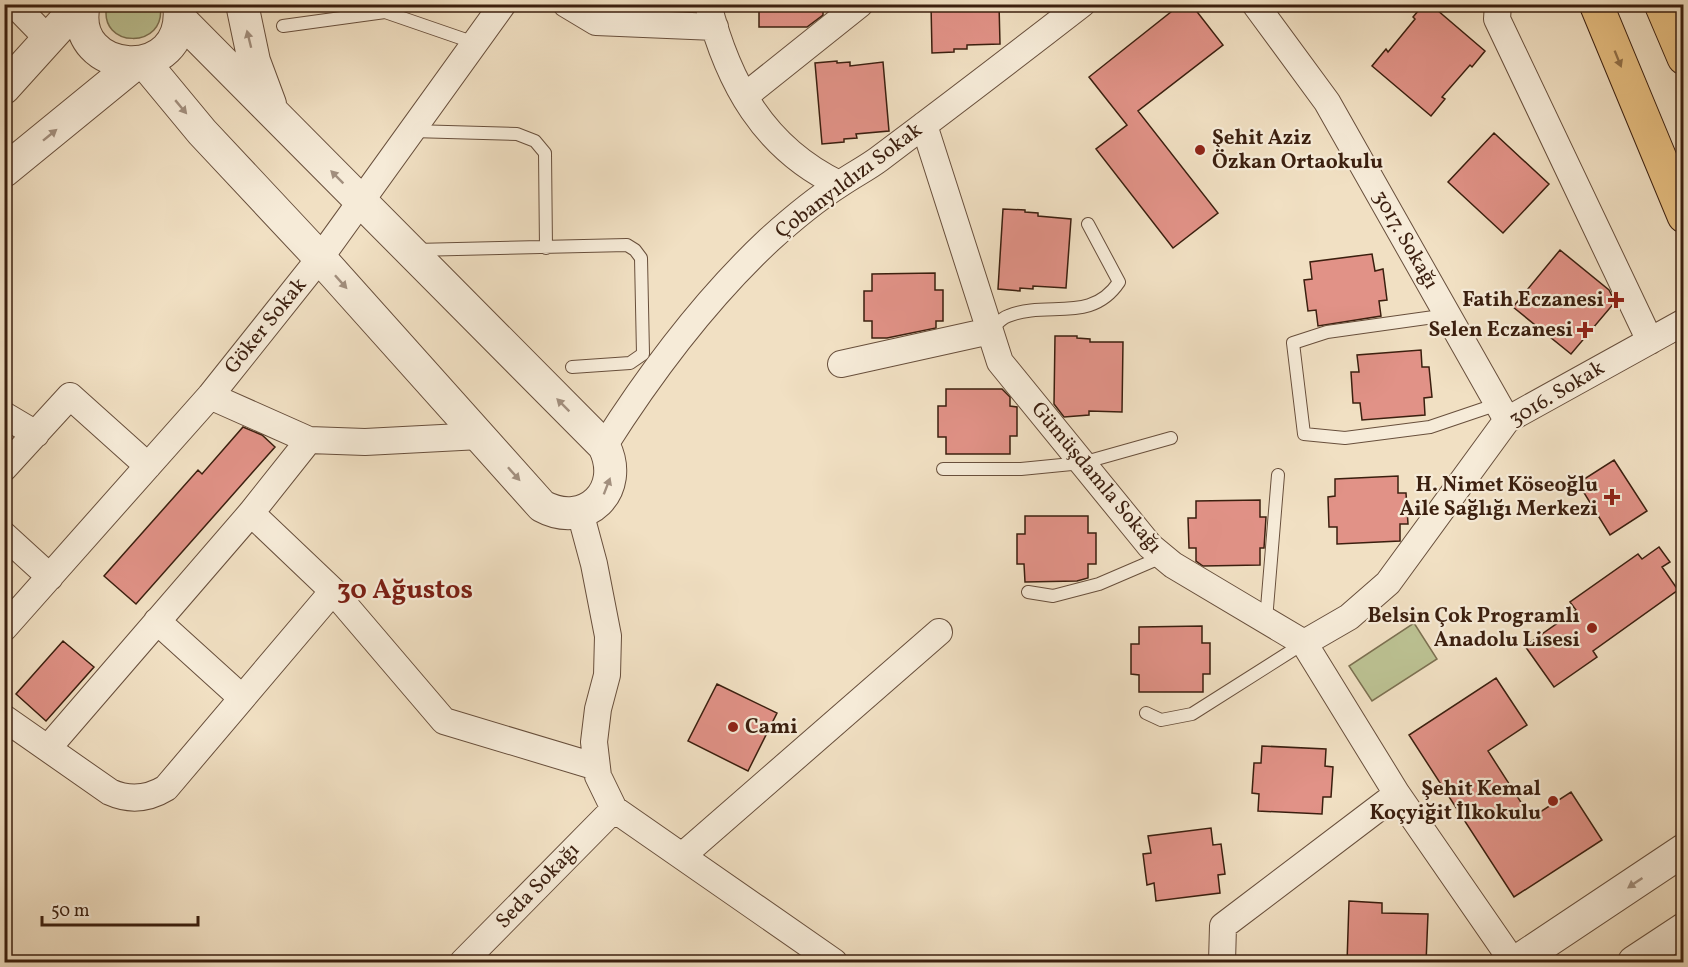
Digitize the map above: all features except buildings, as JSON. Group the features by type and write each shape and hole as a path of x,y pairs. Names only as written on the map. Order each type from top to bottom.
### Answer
{"main road":[{"path":"1596,4 1683,216"},
{"path":"1661,4 1683,58"}],"street":[{"path":"14,4 48,39"},
{"path":"4,88 82,4"},
{"path":"82,4 83,22 92,44 111,60 140,63 320,258 542,506 560,514 580,512 597,502 609,486 611,465 604,446 273,113 180,8"},
{"path":"242,4 254,61 273,113"},
{"name":"Göker Sokak","path":"4,628 210,396 362,202 503,4"},
{"path":"566,4 596,22 712,16 731,69 754,114 780,145 798,161 839,184"},
{"path":"744,96 860,4"},
{"name":"Çobanyıldızı Sokak","path":"604,446 661,362 730,280 770,239 804,210 839,184 876,161 1082,4"},
{"name":"3017. Sokağı","path":"1255,4 1327,102 1503,412"},
{"path":"1498,4 1497,18 1650,340"},
{"path":"4,171 140,63 165,51 178,31 180,8"},
{"name":"Gümüşdamla Sokağı","path":"924,125 1000,362 1139,534 1162,557 1304,643 1397,794 1514,963"},
{"name":"3016. Sokak","path":"1304,643 1349,617 1388,583 1503,412 1683,322"},
{"path":"841,364 990,331"},
{"path":"4,468 70,396 148,466"},
{"path":"210,396 309,440 365,442 480,436"},
{"path":"4,415 36,434"},
{"path":"48,748 251,513 309,440"},
{"path":"580,512 594,564 608,636 607,675 595,725 594,742 597,767 605,793 614,809 834,963"},
{"path":"251,513 333,591 444,721 597,767"},
{"path":"4,535 50,577"},
{"path":"4,718 110,792 128,798 157,794 173,780 333,591"},
{"path":"157,621 242,698"},
{"path":"682,856 939,632"},
{"path":"1222,963 1223,926 1397,794"},
{"name":"Seda Sokağı","path":"463,963 614,809"},
{"path":"1514,963 1683,850"},
{"path":"1634,963 1683,929"}],"lane":[{"path":"283,26 386,8 475,43"},
{"path":"412,131 517,134 535,141 545,153 546,248"},
{"path":"990,331 1005,316 1028,310 1087,307 1110,295 1119,282 1088,224"},
{"path":"409,250 627,245 635,250 641,258 643,354 630,363 572,367"},
{"path":"1448,315 1327,332 1293,343 1304,434 1345,438 1430,427 1503,412"},
{"path":"943,469 1021,469 1082,463 1171,438"},
{"path":"1266,620 1278,475"},
{"path":"1028,592 1053,596 1098,585 1162,557"},
{"path":"1146,712 1161,720 1192,714 1304,643"}],"green space":[{"path":"107,5 160,5 160,20 154,30 144,36 133,38 121,36 112,30 107,19"},
{"path":"1414,623 1437,659 1372,701 1349,666"}],"place":[{"name":"Şehit Aziz Özkan Ortaokulu","path":"1200,150"},
{"name":"Fatih Eczanesi","path":"1616,300"},
{"name":"Selen Eczanesi","path":"1585,330"},
{"name":"H. Nimet Köseoğlu Aile Sağlığı Merkezi","path":"1612,497"},
{"name":"Belsin Çok Programlı Anadolu Lisesi","path":"1592,628"},
{"name":"Cami","path":"733,727"},
{"name":"Şehit Kemal Koçyiğit İlkokulu","path":"1553,801"}],"district":[{"name":"30 Ağustos","path":"405,591"}]}
